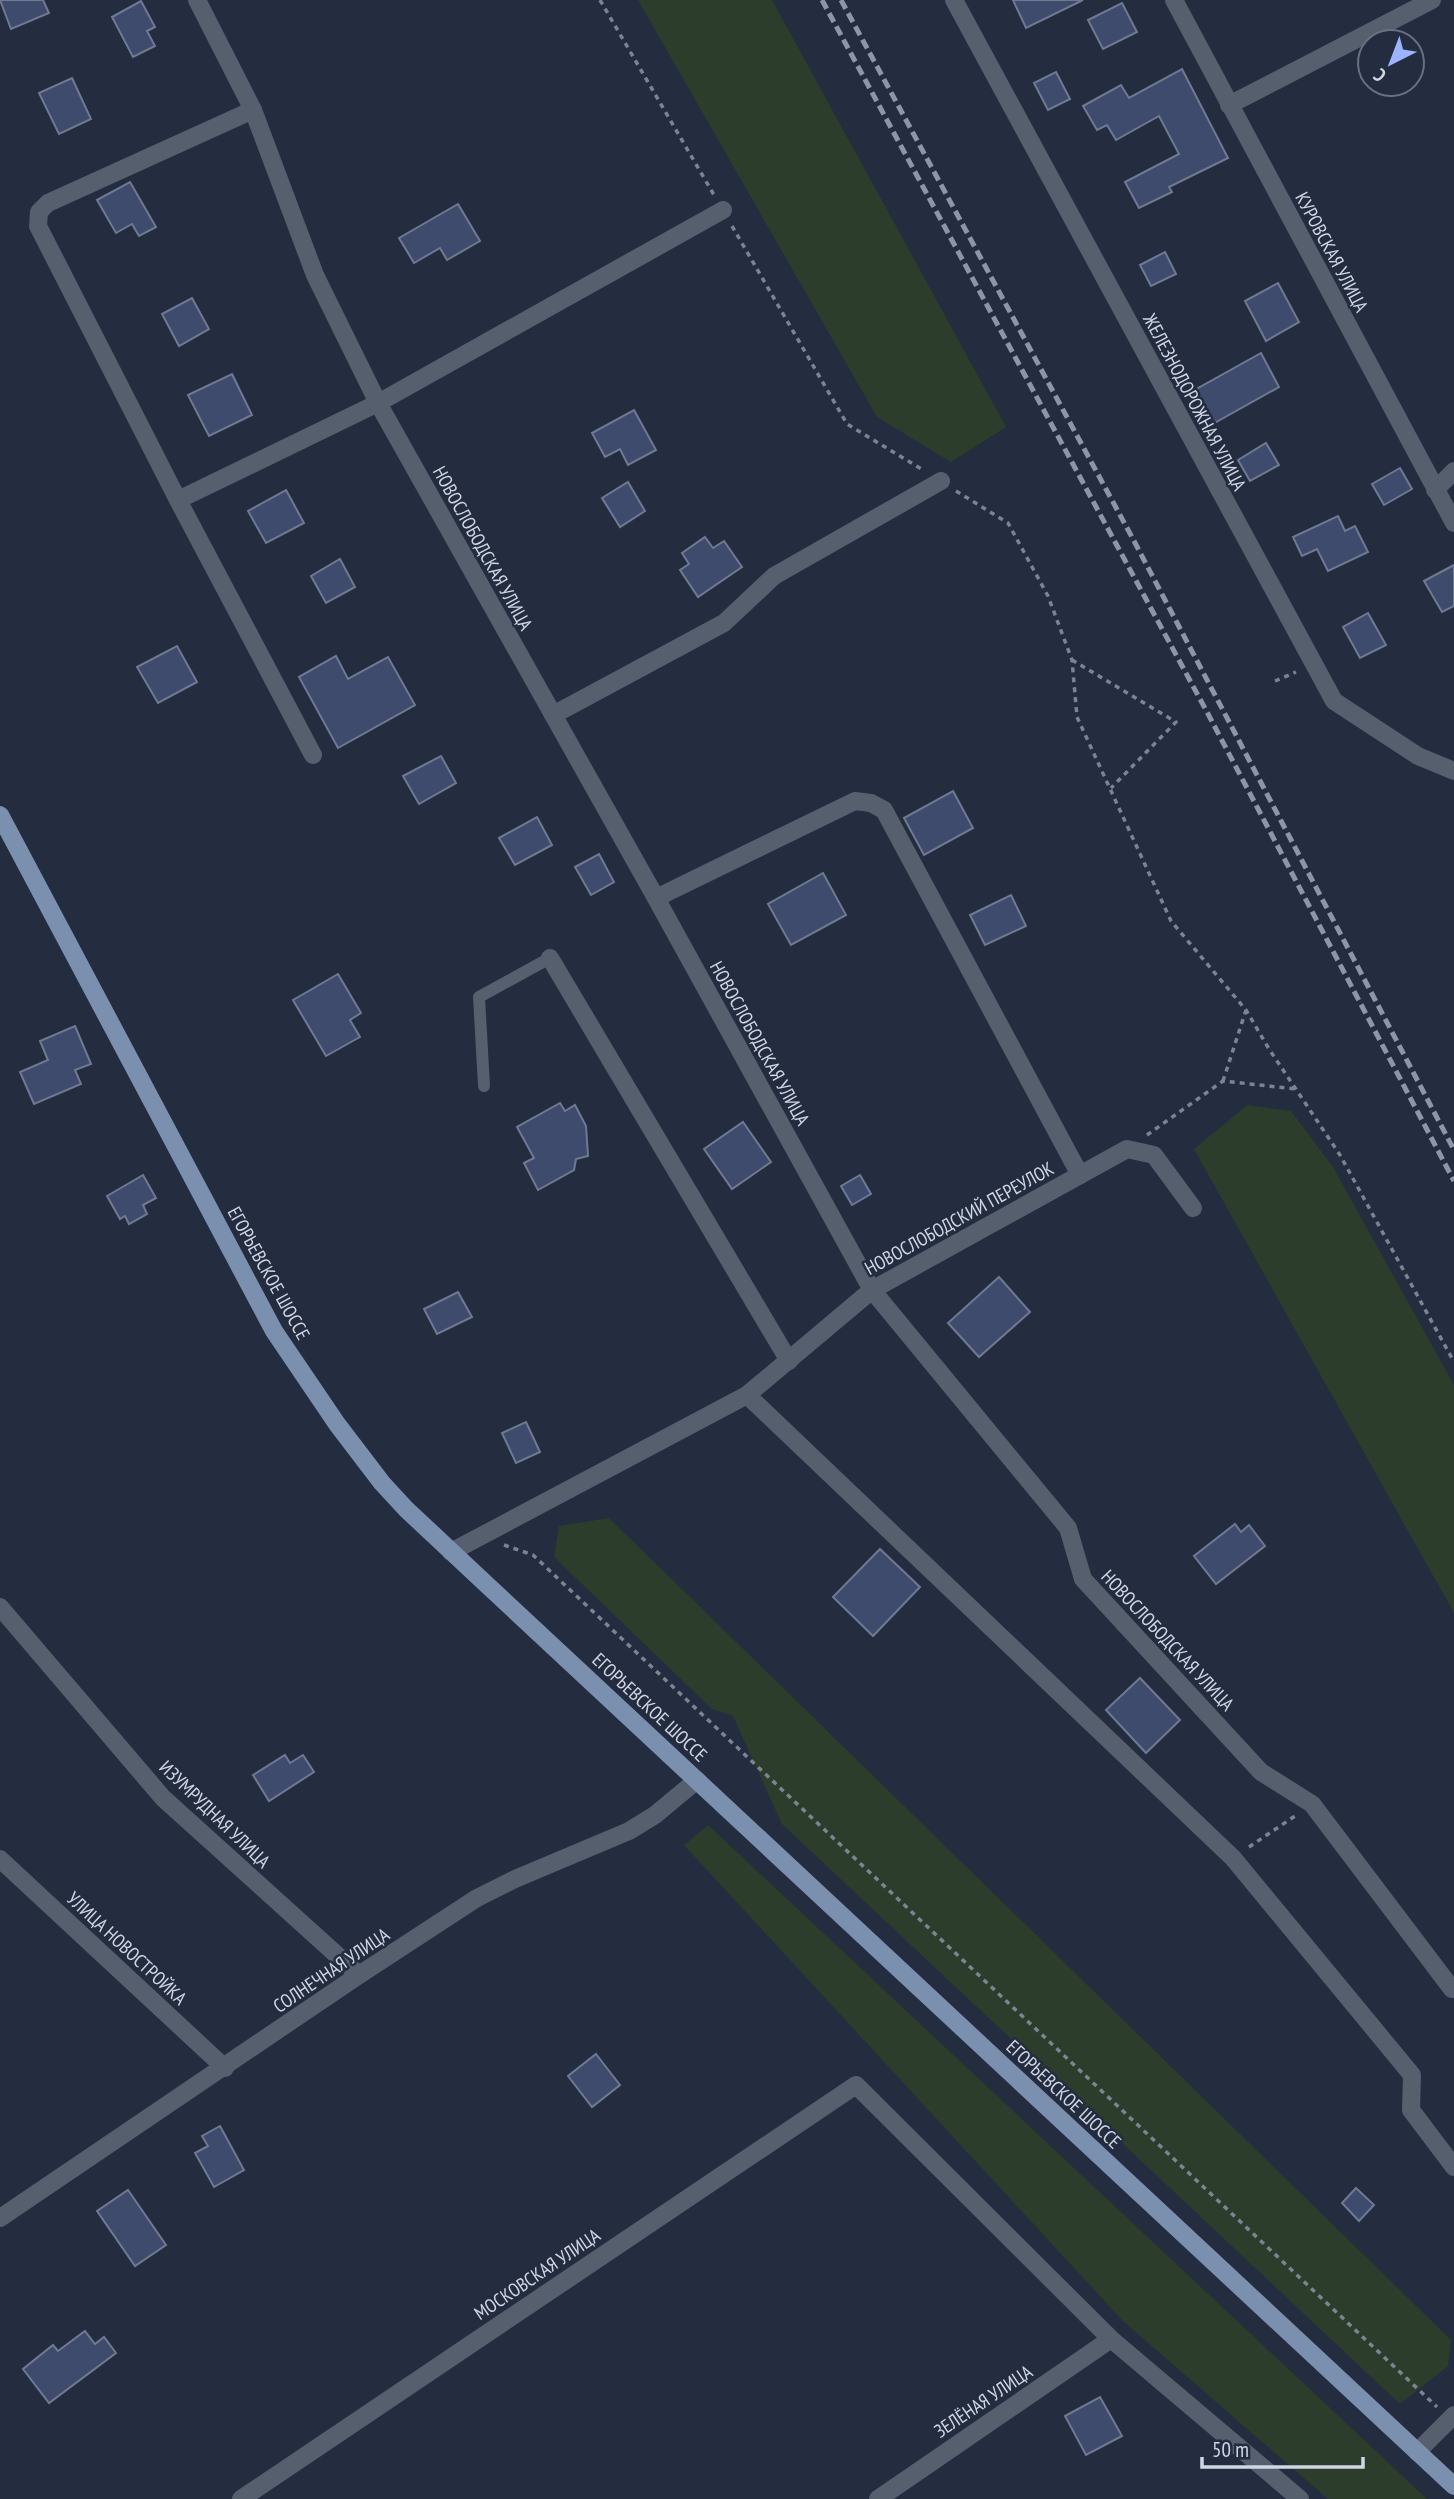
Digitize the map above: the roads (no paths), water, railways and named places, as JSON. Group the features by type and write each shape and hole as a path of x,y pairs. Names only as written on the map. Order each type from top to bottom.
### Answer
{"main road":[{"name":"ЕГОРЬЕВСКОЕ ШОССЕ","path":"0,816 274,1332 360,1457 406,1509 451,1552 1454,2486"}],"street":[{"name":"НОВОСЛОБОДСКАЯ УЛИЦА","path":"197,0 253,110 315,275 378,403 872,1290 1068,1528 1083,1579 1261,1772 1312,1804 1452,1989"},
{"name":"ЖЕЛЕЗНОДОРОЖНАЯ УЛИЦА","path":"954,0 1334,701 1418,756 1454,771"},
{"name":"КУРОВСКАЯ УЛИЦА","path":"1174,0 1454,523"},
{"path":"1229,105 1432,0"},
{"path":"253,110 48,203 39,212 38,226 178,500 313,755"},
{"path":"178,500 378,403 723,211"},
{"path":"1435,490 1454,471"},
{"path":"553,715 724,623 774,576 936,478"},
{"path":"656,898 855,801 871,803 884,810 1080,1175"},
{"path":"551,958 789,1361"},
{"name":"НОВОСЛОБОДСКИЙ ПЕРЕУЛОК","path":"451,1552 747,1395 872,1290 1126,1149 1154,1155 1193,1208"},
{"path":"747,1395 1233,1858 1412,2075 1411,2110 1454,2167"},
{"name":"ИЗУМРУДНАЯ УЛИЦА","path":"0,1607 163,1798 359,1975"},
{"name":"СОЛНЕЧНАЯ УЛИЦА","path":"0,2218 359,1975 496,1888 629,1831 655,1815 697,1780"},
{"name":"УЛИЦА НОВОСТРОЙКА","path":"0,1859 225,2068"},
{"name":"МОСКОВСКАЯ УЛИЦА","path":"242,2499 856,2085 1111,2339"},
{"path":"1111,2339 1300,2499"},
{"name":"ЗЕЛЁНАЯ УЛИЦА","path":"878,2499 1111,2339"},
{"path":"1417,2452 1452,2417"}],"lane":[{"path":"484,1086 479,997 551,958"}],"railway":[{"path":"822,0 1207,712 1454,1181"},
{"path":"841,0 1133,539 1454,1150"}]}
